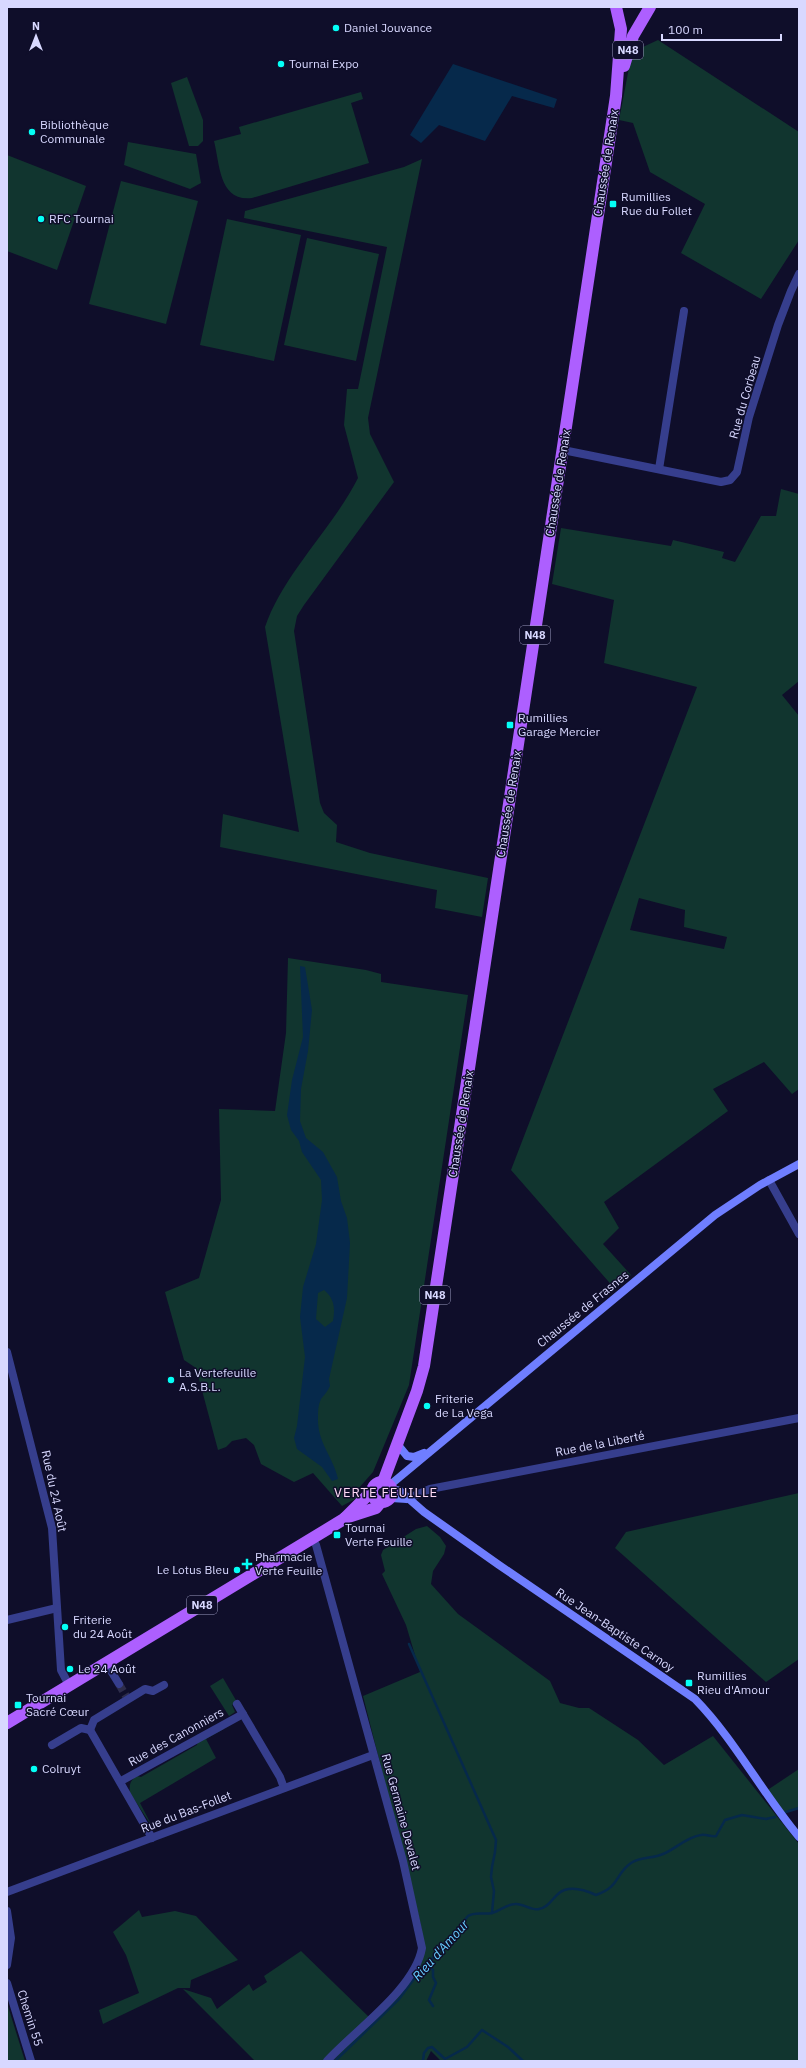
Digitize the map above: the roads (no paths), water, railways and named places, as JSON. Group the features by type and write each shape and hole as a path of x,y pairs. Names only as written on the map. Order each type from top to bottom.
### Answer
{"main road":[{"name":"Chaussée de Renaix","path":"387,1491 387,1467 398,1445 424,1366 616,96 621,29 616,7"},
{"name":"Chaussée de Renaix","path":"616,96 633,36 650,7"},
{"name":"Chaussée de Frasnes","path":"387,1491 429,1451 710,1220 769,1180 799,1164"},
{"path":"398,1445 404,1454 411,1458 429,1451"},
{"name":"N48","path":"7,1723 344,1519 372,1492 375,1484 387,1491 376,1508 344,1519"},
{"path":"387,1491 407,1499"},
{"name":"Rue Jean-Baptiste Carnoy","path":"407,1499 499,1565 695,1699 716,1720 769,1799 796,1834"}],"street":[{"name":"Rue du Corbeau","path":"563,450 721,482 730,480 737,472 749,417 778,325 799,274"},
{"path":"659,469 684,311"},
{"path":"769,1180 799,1234"},
{"name":"Rue du 24 Août","path":"7,1352 52,1528 61,1670 69,1685"},
{"name":"Rue de la Liberté","path":"407,1499 430,1489 799,1418"},
{"name":"Rue Germaine Devalet","path":"312,1539 316,1545 407,1876 420,1938 421,1954 414,1969 398,1991 326,2061"},
{"path":"7,1620 57,1608"},
{"path":"106,1663 119,1684"},
{"path":"90,1730 94,1720 127,1697 145,1689 153,1691 164,1685"},
{"path":"237,1704 280,1777 284,1788"},
{"name":"Rue des Canonniers","path":"121,1781 243,1714"},
{"path":"52,1745 81,1728 90,1730 121,1781 152,1838"},
{"name":"Rue du Bas-Follet","path":"7,1892 373,1755"},
{"path":"7,1911 11,1938 7,1965"},
{"name":"Chemin 55","path":"7,1983 31,2061"}],"water":[{"path":"453,64 557,99 554,108 512,96 485,141 439,125 421,143 410,135"},
{"path":"300,966 305,967 312,1010 308,1051 301,1089 300,1121 306,1138 323,1152 337,1177 341,1201 347,1218 350,1243 347,1298 329,1379 330,1386 321,1399 318,1410 318,1426 320,1434 333,1463 338,1479 332,1481 322,1467 297,1449 294,1438 297,1426 305,1357 300,1317 303,1287 316,1244 322,1200 321,1180 302,1152 299,1141 291,1130 287,1115 292,1080 303,1037","holes":["324,1290 328,1293 333,1304 334,1312 333,1321 325,1327 316,1319 318,1293"]}],"waterway":[{"path":"409,1644 496,1840 491,1877 494,1891 492,1913"},
{"name":"Rieu d'Amour","path":"786,1812 799,1808"},
{"name":"Rieu d'Amour","path":"335,2061 399,1999 419,1972 437,1954 468,1916 474,1914 492,1913 512,1904 518,1904 533,1909 542,1908 562,1891 572,1889 587,1891 596,1895 610,1888 626,1867 631,1863 639,1859 655,1857 663,1854 696,1836 716,1836 725,1820 742,1815 766,1819 775,1817"},
{"path":"427,1964 433,1970 433,1977 436,1983 429,2000 433,2006"},
{"path":"423,2061 424,2053 428,2048 432,2047 445,2059 467,2047 482,2030 508,2047 523,2061"}],"tunnel":[{"path":"119,1684 126,1696"}],"place":[{"name":"Daniel Jouvance","path":"336,28"},
{"name":"Tournai Expo","path":"281,64"},
{"name":"Bibliothèque Communale","path":"32,132"},
{"name":"Rumillies Rue du Follet","path":"613,204"},
{"name":"RFC Tournai","path":"41,219"},
{"name":"Rumillies Garage Mercier","path":"510,725"},
{"name":"La Vertefeuille A.S.B.L.","path":"171,1380"},
{"name":"Friterie de La Vega","path":"427,1406"},
{"name":"Tournai Verte Feuille","path":"337,1535"},
{"name":"Pharmacie Verte Feuille","path":"247,1564"},
{"name":"Le Lotus Bleu","path":"237,1570"},
{"name":"Friterie du 24 Août","path":"65,1627"},
{"name":"Le 24 Août","path":"70,1669"},
{"name":"Rumillies Rieu d'Amour","path":"689,1683"},
{"name":"Tournai Sacré Cœur","path":"18,1705"},
{"name":"Colruyt","path":"34,1769"}],"district":[{"name":"VERTE FEUILLE","path":"386,1492"}]}
